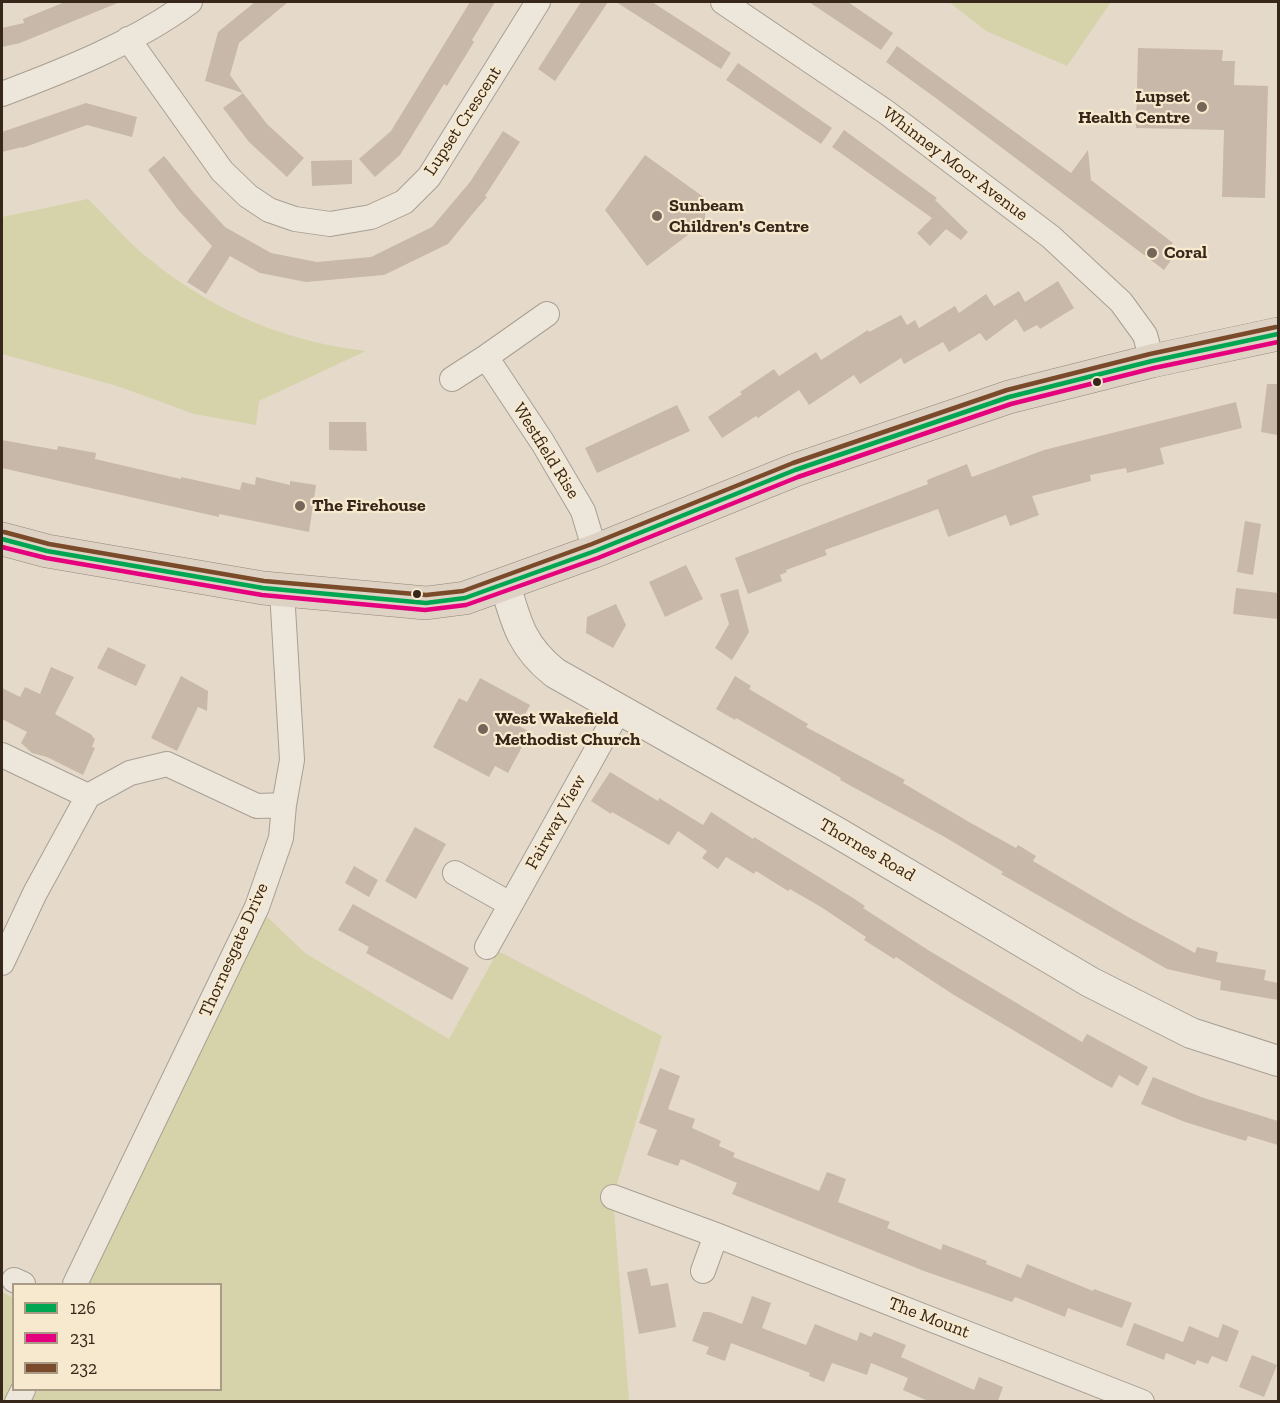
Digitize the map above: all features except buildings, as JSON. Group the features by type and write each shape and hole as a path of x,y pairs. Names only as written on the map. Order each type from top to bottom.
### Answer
{"highway":[{"path":"2,539 47,550 282,591 426,603 465,598 596,551 806,466 1009,397 1152,361 1278,334"}],"street":[{"path":"2,94 62,71 128,39 190,2"},
{"name":"Lupset Crescent","path":"128,39 222,171 248,196 269,210 295,219 330,224 371,217 404,202 429,177 538,2"},
{"name":"Whinney Moor Avenue","path":"723,2 886,112 1051,237 1121,302 1145,335 1152,361"},
{"path":"452,379 547,314"},
{"name":"Westfield Rise","path":"486,357 543,442 583,511 596,551"},
{"name":"Thornes Road","path":"505,584 516,621 525,640 538,659 555,673 838,833 1090,982 1191,1033 1278,1061"},
{"name":"Thornesgate Drive","path":"75,1283 257,907 281,838 292,760 282,591"},
{"name":"Fairway View","path":"487,947 620,708"},
{"path":"2,755 88,796"},
{"path":"2,963 35,893 88,796 130,773 167,764 257,806 284,805"},
{"path":"455,873 510,904"},
{"name":"The Mount","path":"613,1197 1142,1401"},
{"path":"703,1271 716,1235"}],"shaded area":[{"path":"949,2 1111,2 1067,66 986,31"},
{"path":"88,199 136,248 162,269 215,303 243,318 302,339 366,351 259,401 256,425 194,414 117,386 2,354 2,217"},
{"path":"257,907 305,953 449,1039 498,951 662,1036 613,1197 629,1401 2,1402 2,1292 12,1297 12,1391 222,1391 222,1283 75,1283"}],"transit line":[{"name":"232","path":"4,532 49,544 264,581 426,595 463,591 592,544 793,463 1007,390 1150,354 1276,327"},
{"name":"126","path":"2,539 47,551 263,588 426,603 465,598 595,551 795,470 1009,397 1152,361 1278,334"},
{"name":"231","path":"2,547 46,558 262,595 425,610 466,605 598,558 798,477 1011,404 1154,368 1278,342"}],"place":[{"name":"Lupset Health Centre","path":"1202,107"},
{"name":"Sunbeam Children's Centre","path":"657,216"},
{"name":"Coral","path":"1152,253"},
{"name":"The Firehouse","path":"300,506"},
{"name":"West Wakefield Methodist Church","path":"483,729"}]}
